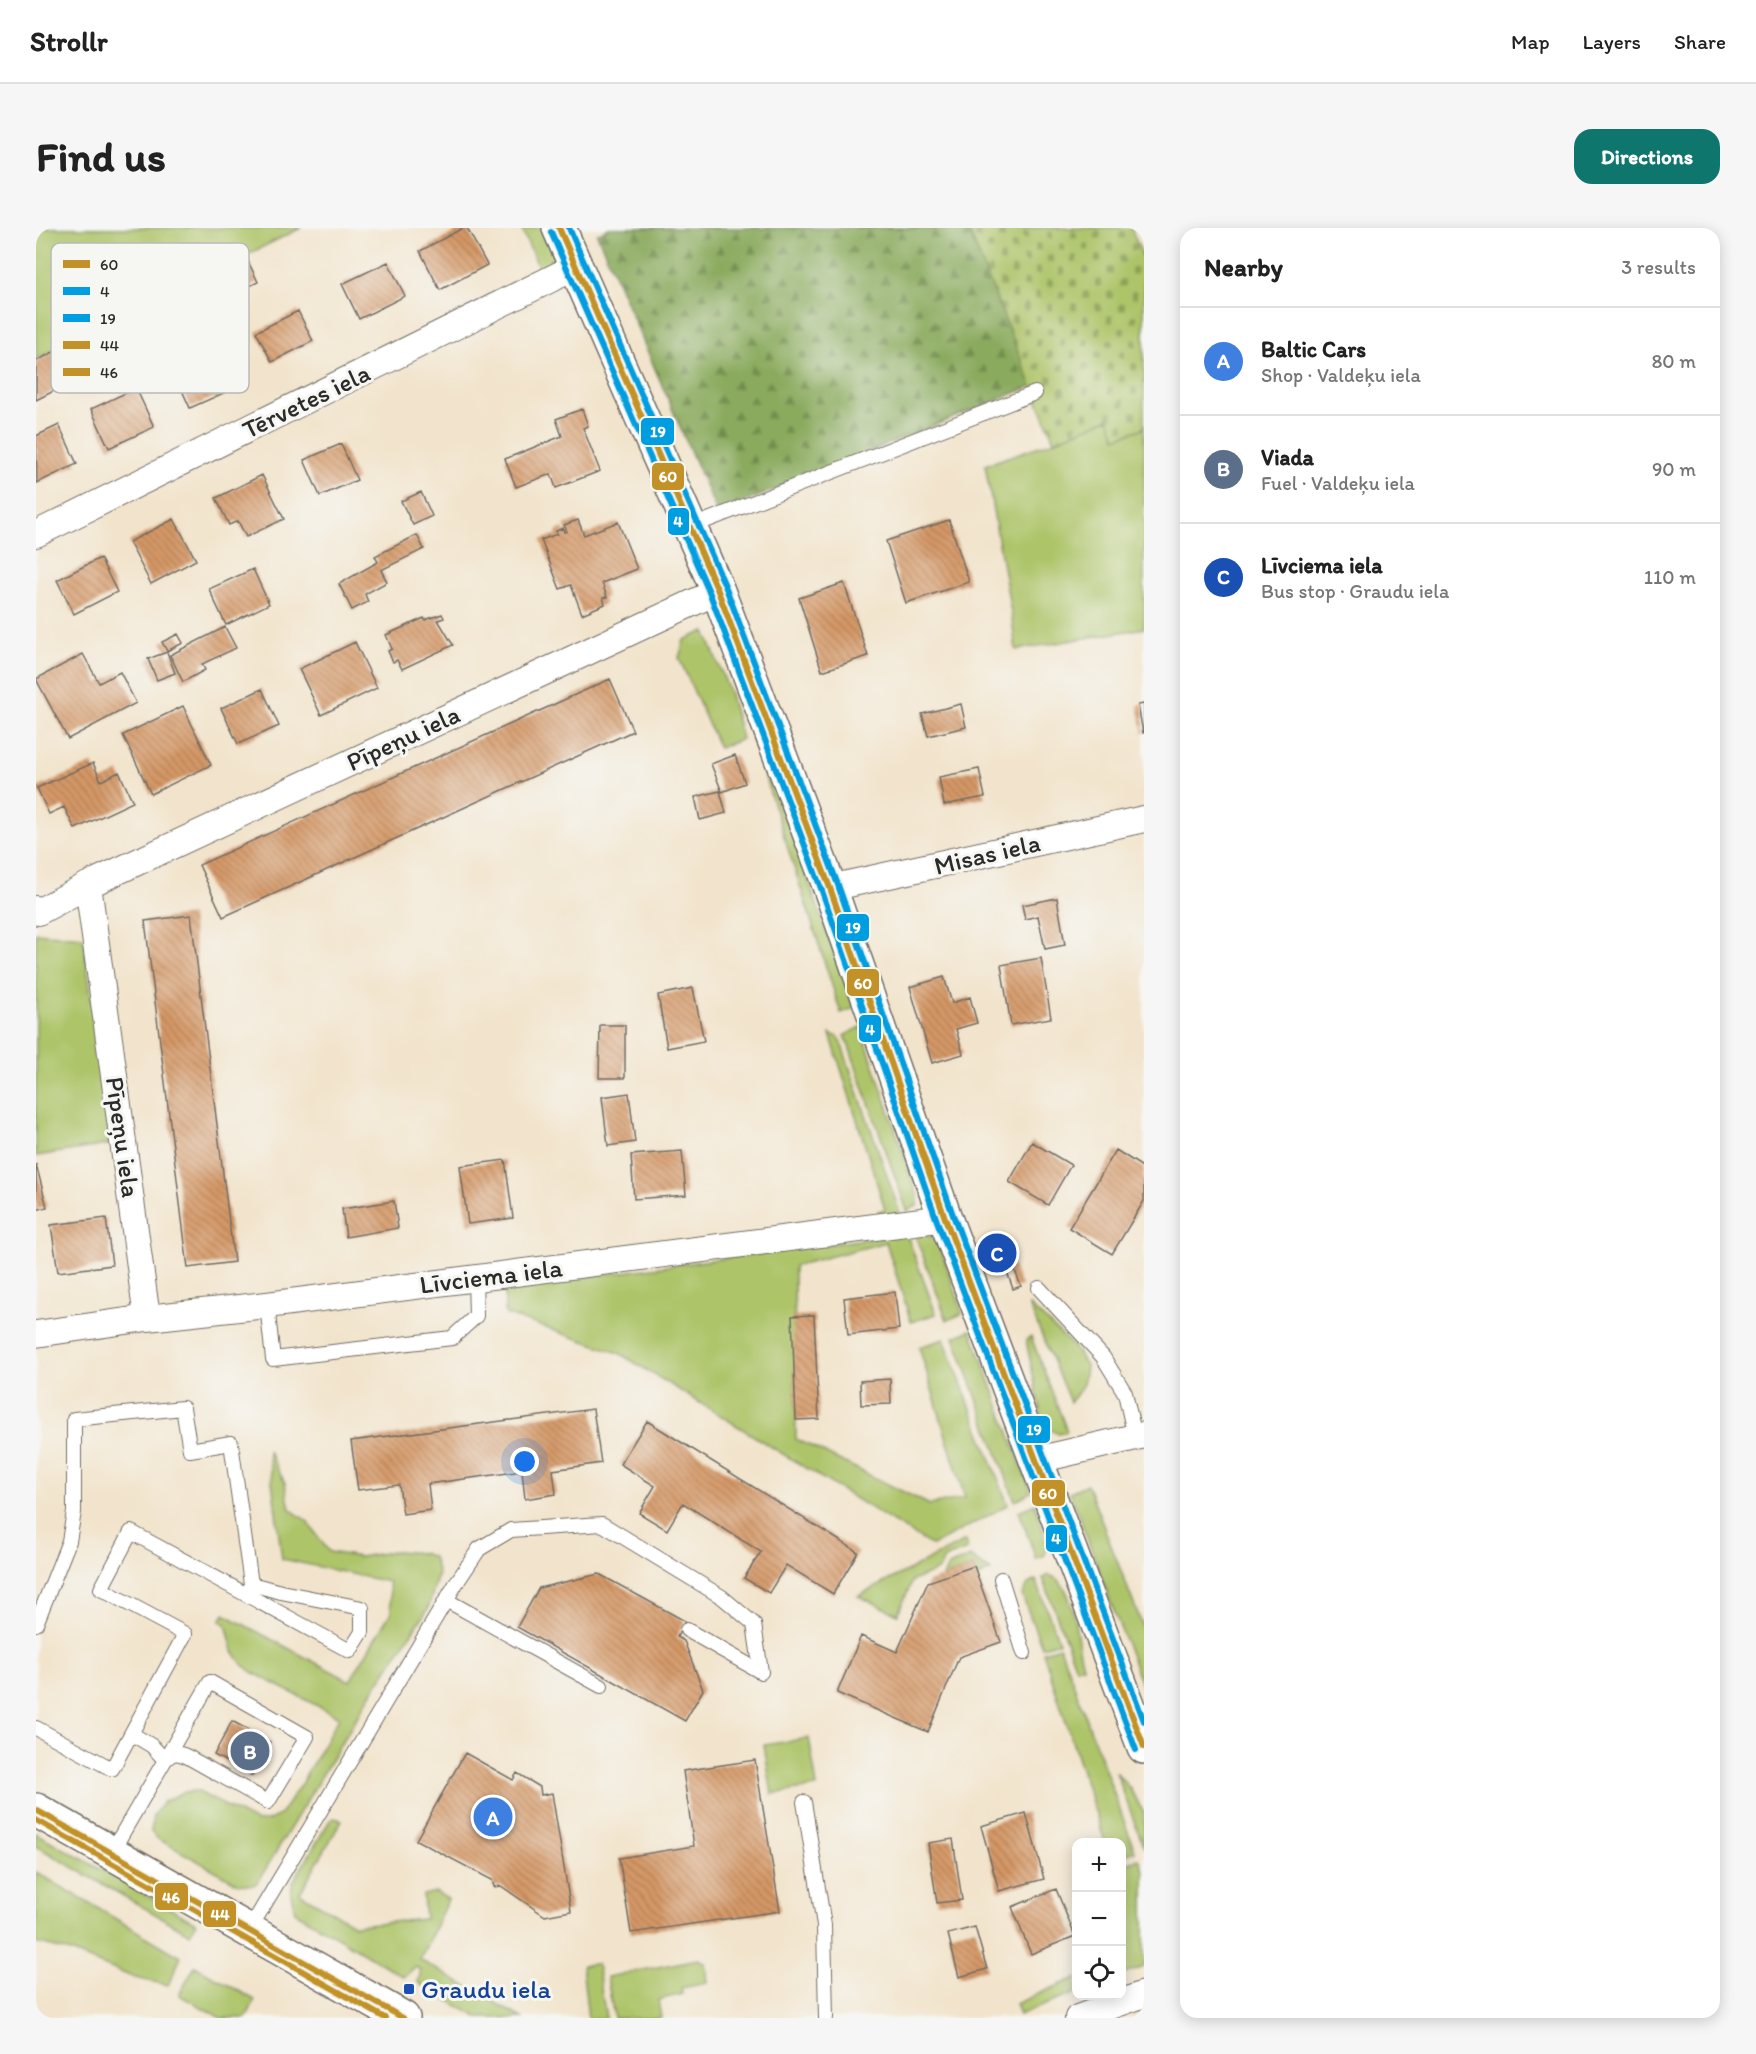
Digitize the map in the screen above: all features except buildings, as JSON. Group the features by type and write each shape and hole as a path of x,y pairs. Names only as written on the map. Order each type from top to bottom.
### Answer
{"main road":[{"path":"559,228 718,591 830,888 945,1218 1144,1747"},
{"path":"36,1810 403,2018"}],"street":[{"name":"Tērvetes iela","path":"36,534 575,267"},
{"name":"Pīpeņu iela","path":"36,909 38,912 88,885 718,591"},
{"name":"Misas iela","path":"830,888 1144,819"},
{"name":"Pīpeņu iela","path":"88,885 147,1318"},
{"name":"Līvciema iela","path":"36,1334 147,1318 267,1305 945,1218"},
{"path":"1037,1460 1140,1436"},
{"path":"1078,2018 1144,1994"}],"lane":[{"path":"690,527 1035,393"},
{"path":"267,1305 273,1359 452,1338 476,1316 475,1278"},
{"path":"1039,1287 1103,1357 1125,1393 1140,1436"},
{"path":"36,1624 71,1532 74,1512 74,1419 183,1408 190,1450 231,1443 251,1584 362,1608 362,1632 350,1652 131,1532 101,1589 185,1634 112,1769 36,1728"},
{"path":"249,1932 446,1600 479,1549 511,1530 602,1524 722,1597 754,1624 761,1672 687,1630"},
{"path":"1001,1579 1024,1653"},
{"path":"446,1600 601,1686"},
{"path":"111,1853 210,1682 307,1737 268,1802 179,1753 172,1754 165,1760"},
{"path":"132,1734 152,1746 165,1760"},
{"path":"804,1802 824,1925 826,2018"}],"green space":[{"path":"36,228 301,228 249,254 249,243 51,243 51,352 36,359"},
{"path":"521,228 545,228 554,257 541,273"},
{"path":"609,228 968,228 1032,386 717,513 597,234"},
{"path":"968,228 1131,228 1144,260 1144,428 1116,438 1109,418 1054,441"},
{"path":"1109,418 1117,437 1144,428 1144,628 1016,650 985,465 1054,441"},
{"path":"705,631 729,691 742,739 719,748 679,658 684,640"},
{"path":"730,663 854,1008 841,1013 729,666"},
{"path":"36,933 83,937 112,1144 36,1156"},
{"path":"861,1027 918,1197 917,1206 907,1211 845,1035"},
{"path":"830,1034 839,1037 900,1213 879,1215 878,1211 885,1209"},
{"path":"903,1234 908,1238 936,1314 911,1322 886,1242 794,1266 796,1439 930,1505 965,1498 919,1347 944,1339 1008,1505 932,1546 619,1353 505,1314 505,1288"},
{"path":"924,1234 937,1240 959,1301 962,1314 947,1320 915,1235"},
{"path":"1029,1305 1072,1345 1086,1365 1082,1385 1070,1402"},
{"path":"971,1330 1031,1492 1015,1501 954,1337"},
{"path":"1031,1337 1067,1431 1059,1434 1048,1427 1041,1414 1026,1340"},
{"path":"268,1450 285,1483 290,1509 307,1521 329,1552 360,1557 396,1551 422,1553 433,1557 438,1574 428,1609 372,1692 254,1885 239,1884 158,1839 151,1832 153,1816 163,1802 183,1792 197,1791 256,1822 267,1821 280,1815 301,1784 339,1717 254,1673 241,1663 233,1651 226,1624 220,1621 224,1614 350,1681 391,1612 389,1582 282,1559"},
{"path":"1087,1484 1144,1630 1144,1692 1070,1492"},
{"path":"1035,1504 1048,1547 1044,1556 1036,1559 1019,1511"},
{"path":"965,1541 967,1550 944,1559 939,1570 912,1581 898,1614 858,1596"},
{"path":"970,1557 991,1571 978,1577 974,1566 943,1577 948,1566"},
{"path":"1048,1575 1058,1580 1065,1588 1070,1600 1083,1666 1076,1668 1043,1578"},
{"path":"1036,1580 1059,1642 1042,1647 1022,1595 1028,1584"},
{"path":"1060,1647 1135,1851 1126,1854 1126,1838 1104,1838 1043,1652"},
{"path":"809,1738 817,1787 772,1794 764,1745"},
{"path":"1116,1772 1130,1789 1144,1813 1144,1848"},
{"path":"334,1818 342,1820 300,1893 355,1925 425,1919 423,1895 436,1892 448,1899 420,1960 522,2018 479,2018 421,1985 418,1982 421,1970 415,1967 404,1977 295,1912 291,1894 293,1882 330,1820"},
{"path":"36,1833 196,1923 190,1934 36,1846"},
{"path":"1139,1859 1144,1873 1144,1967 1126,1974 1126,1918 1129,1916 1126,1906 1126,1863"},
{"path":"36,1872 181,1957 168,1985 135,1978 71,1952 36,1943"},
{"path":"698,1959 705,1963 707,1983 681,1988 682,1994 658,2000 661,2018 614,2018 607,1977"},
{"path":"597,1964 606,2018 588,2018 582,1965"},
{"path":"195,1966 255,2000 246,2018 221,2018 179,1995"},
{"path":"1072,1980 1072,1995 1019,2015 1015,2004"}],"transit line":[{"name":"60","path":"559,228 718,591 830,888 945,1218 1144,1747"},
{"name":"19","path":"569,228 726,588 838,885 953,1215 1144,1721"},
{"name":"4","path":"551,232 710,594 822,891 937,1221 1136,1750"},
{"name":"44","path":"36,1810 403,2018"},
{"name":"46","path":"36,1820 385,2018"}],"place":[{"name":"Līvciema iela","path":"997,1253"},
{"name":"Viada","path":"250,1751"},
{"name":"Baltic Cars","path":"493,1817"},
{"name":"Graudu iela","path":"409,1989"}]}
